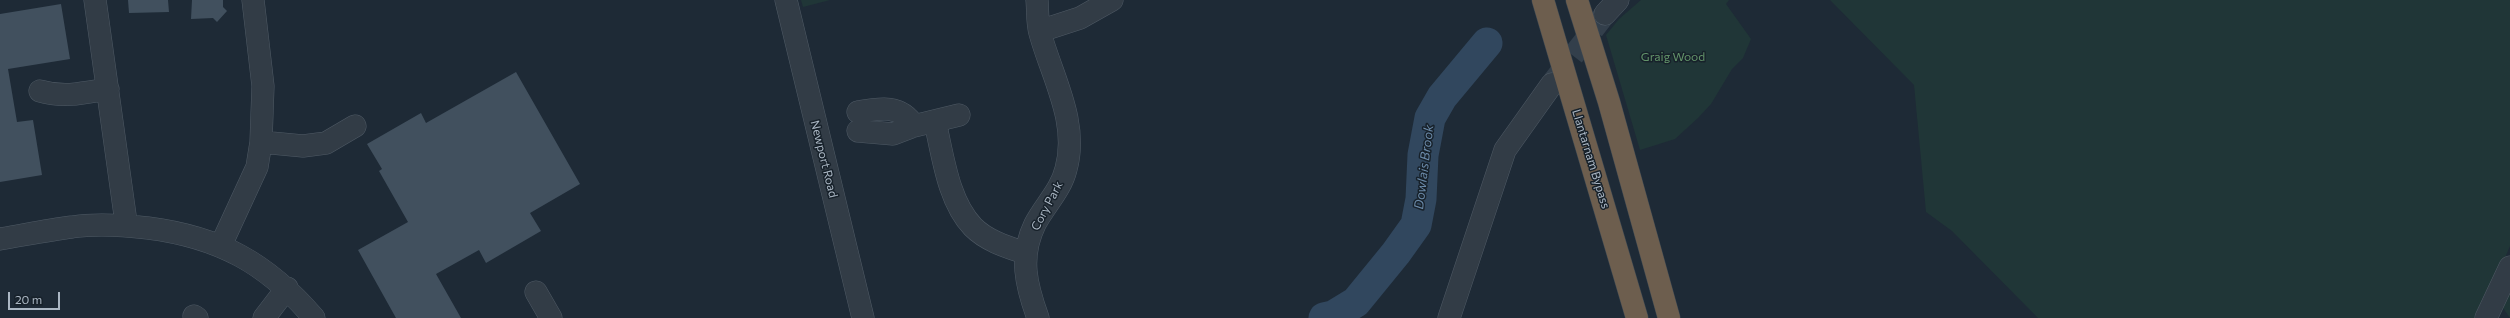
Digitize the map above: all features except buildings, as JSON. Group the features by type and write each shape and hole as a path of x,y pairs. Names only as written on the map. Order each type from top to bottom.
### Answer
{"highway":[{"name":"Llantarnam Bypass","path":"1543,0 1637,318"},
{"path":"1577,0 1609,102 1669,318"}],"street":[{"path":"95,0 125,215 124,225"},
{"path":"222,245 257,167 261,142 263,86 253,0"},
{"name":"Newport Road","path":"786,0 863,318"},
{"name":"Cory Park","path":"1037,0 1040,31 1068,119 1069,144 1066,169 1056,193 1036,224 1025,254 1029,293 1038,318"},
{"path":"1040,31 1080,18 1112,0"},
{"path":"1449,318 1505,150 1552,84"},
{"path":"40,91 56,96 67,96 108,88"},
{"path":"858,122 894,110 925,124 959,115"},
{"path":"925,124 957,203 974,227 996,243 1025,254"},
{"path":"261,142 303,146 326,143 355,126"},
{"path":"0,238 73,226 124,225 185,234 222,245 248,259 287,288 314,318"},
{"path":"2486,318 2510,267"},
{"path":"264,318 287,288"},
{"path":"536,292 552,318"}],"green space":[{"path":"801,0 830,0 803,7"},
{"name":"Graig Wood","path":"1641,0 1729,0 1726,4 1751,39 1743,58 1732,69 1711,104 1698,118 1675,139 1640,150 1606,35 1619,19"},
{"path":"1830,0 2510,0 2510,246 2479,318 2038,318 1952,231 1926,212 1914,85"},
{"path":"2510,291 2510,318 2503,308"}],"waterway":[{"name":"Dowlais Brook","path":"1324,318 1333,316 1356,302 1396,253 1416,225 1421,199 1423,155 1430,118 1442,97 1487,43"}],"tunnel":[{"path":"1553,82 1605,14"}]}
